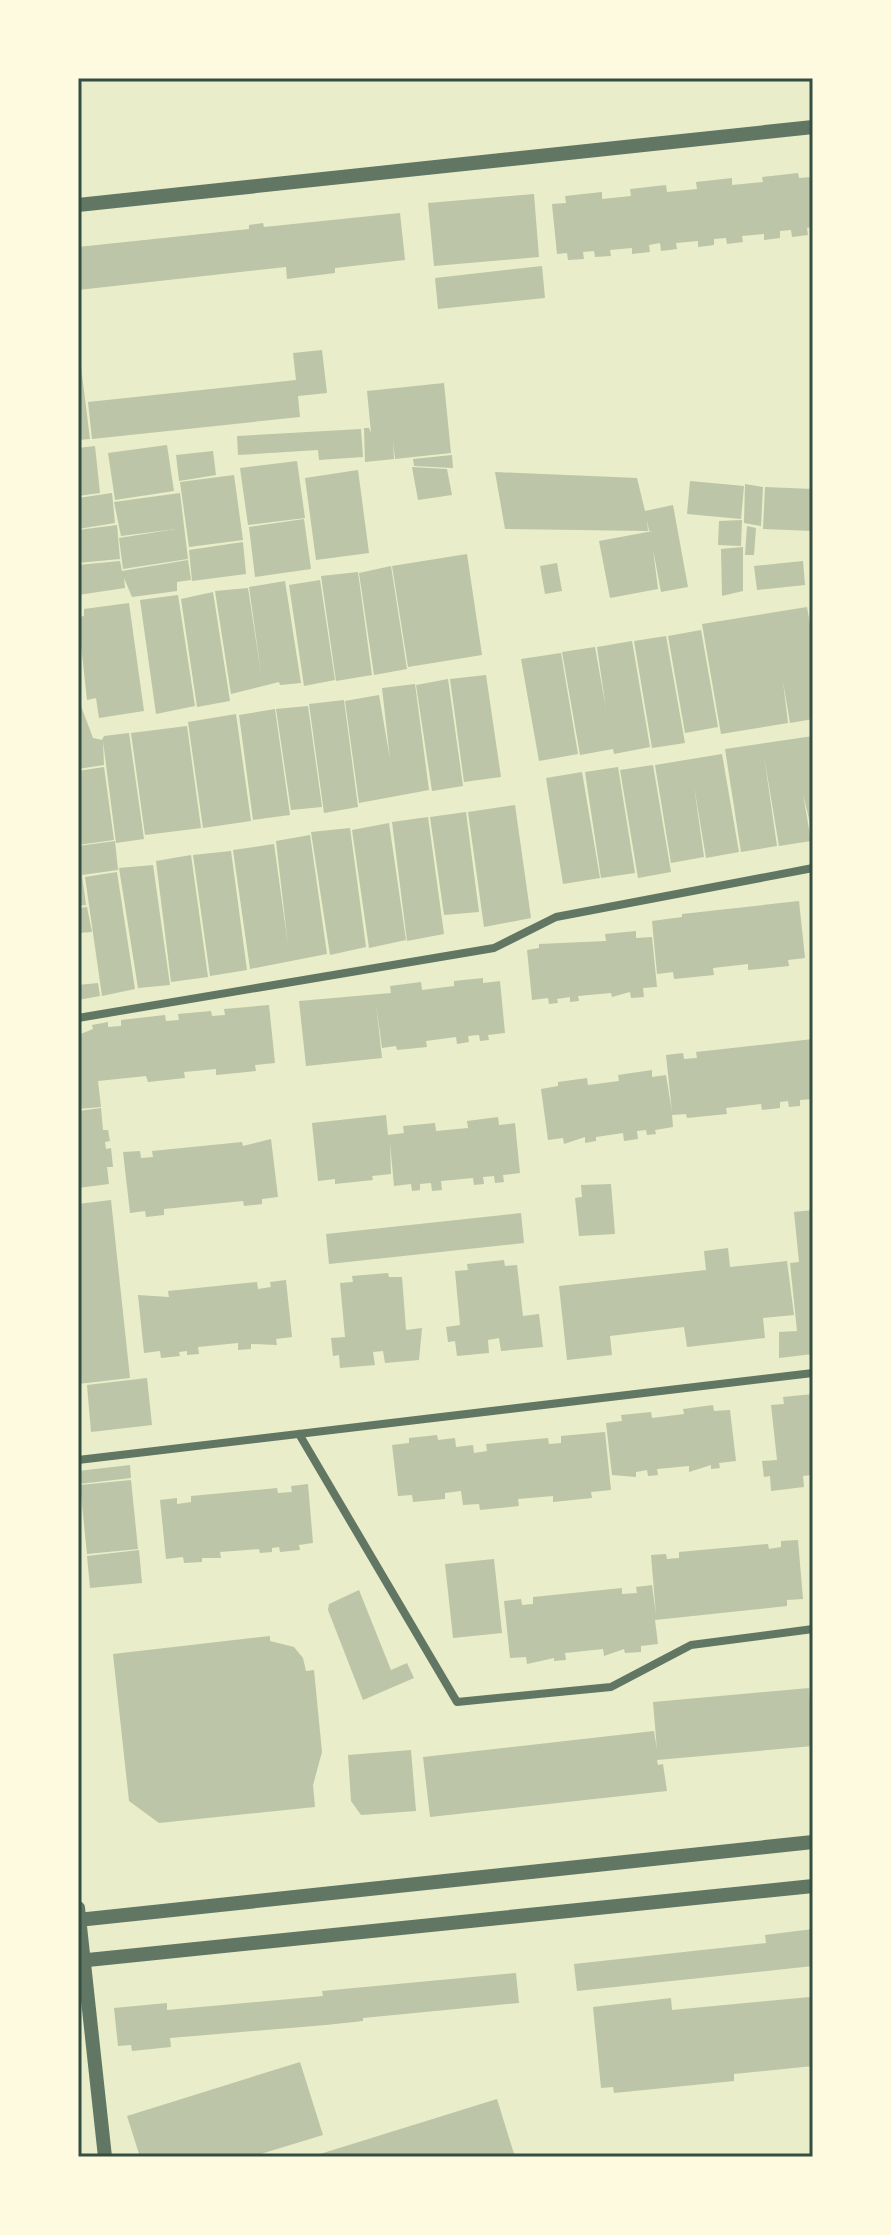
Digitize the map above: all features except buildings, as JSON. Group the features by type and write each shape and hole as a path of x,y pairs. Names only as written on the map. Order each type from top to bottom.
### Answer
{"street":[{"path":"78,205 813,127"},
{"path":"78,1018 494,948 556,917 813,868"},
{"path":"78,1460 813,1373"},
{"path":"299,1434 457,1702 611,1687 691,1645 813,1629"},
{"path":"105,2157 78,1916 813,1842"},
{"path":"82,1960 813,1886"}]}
